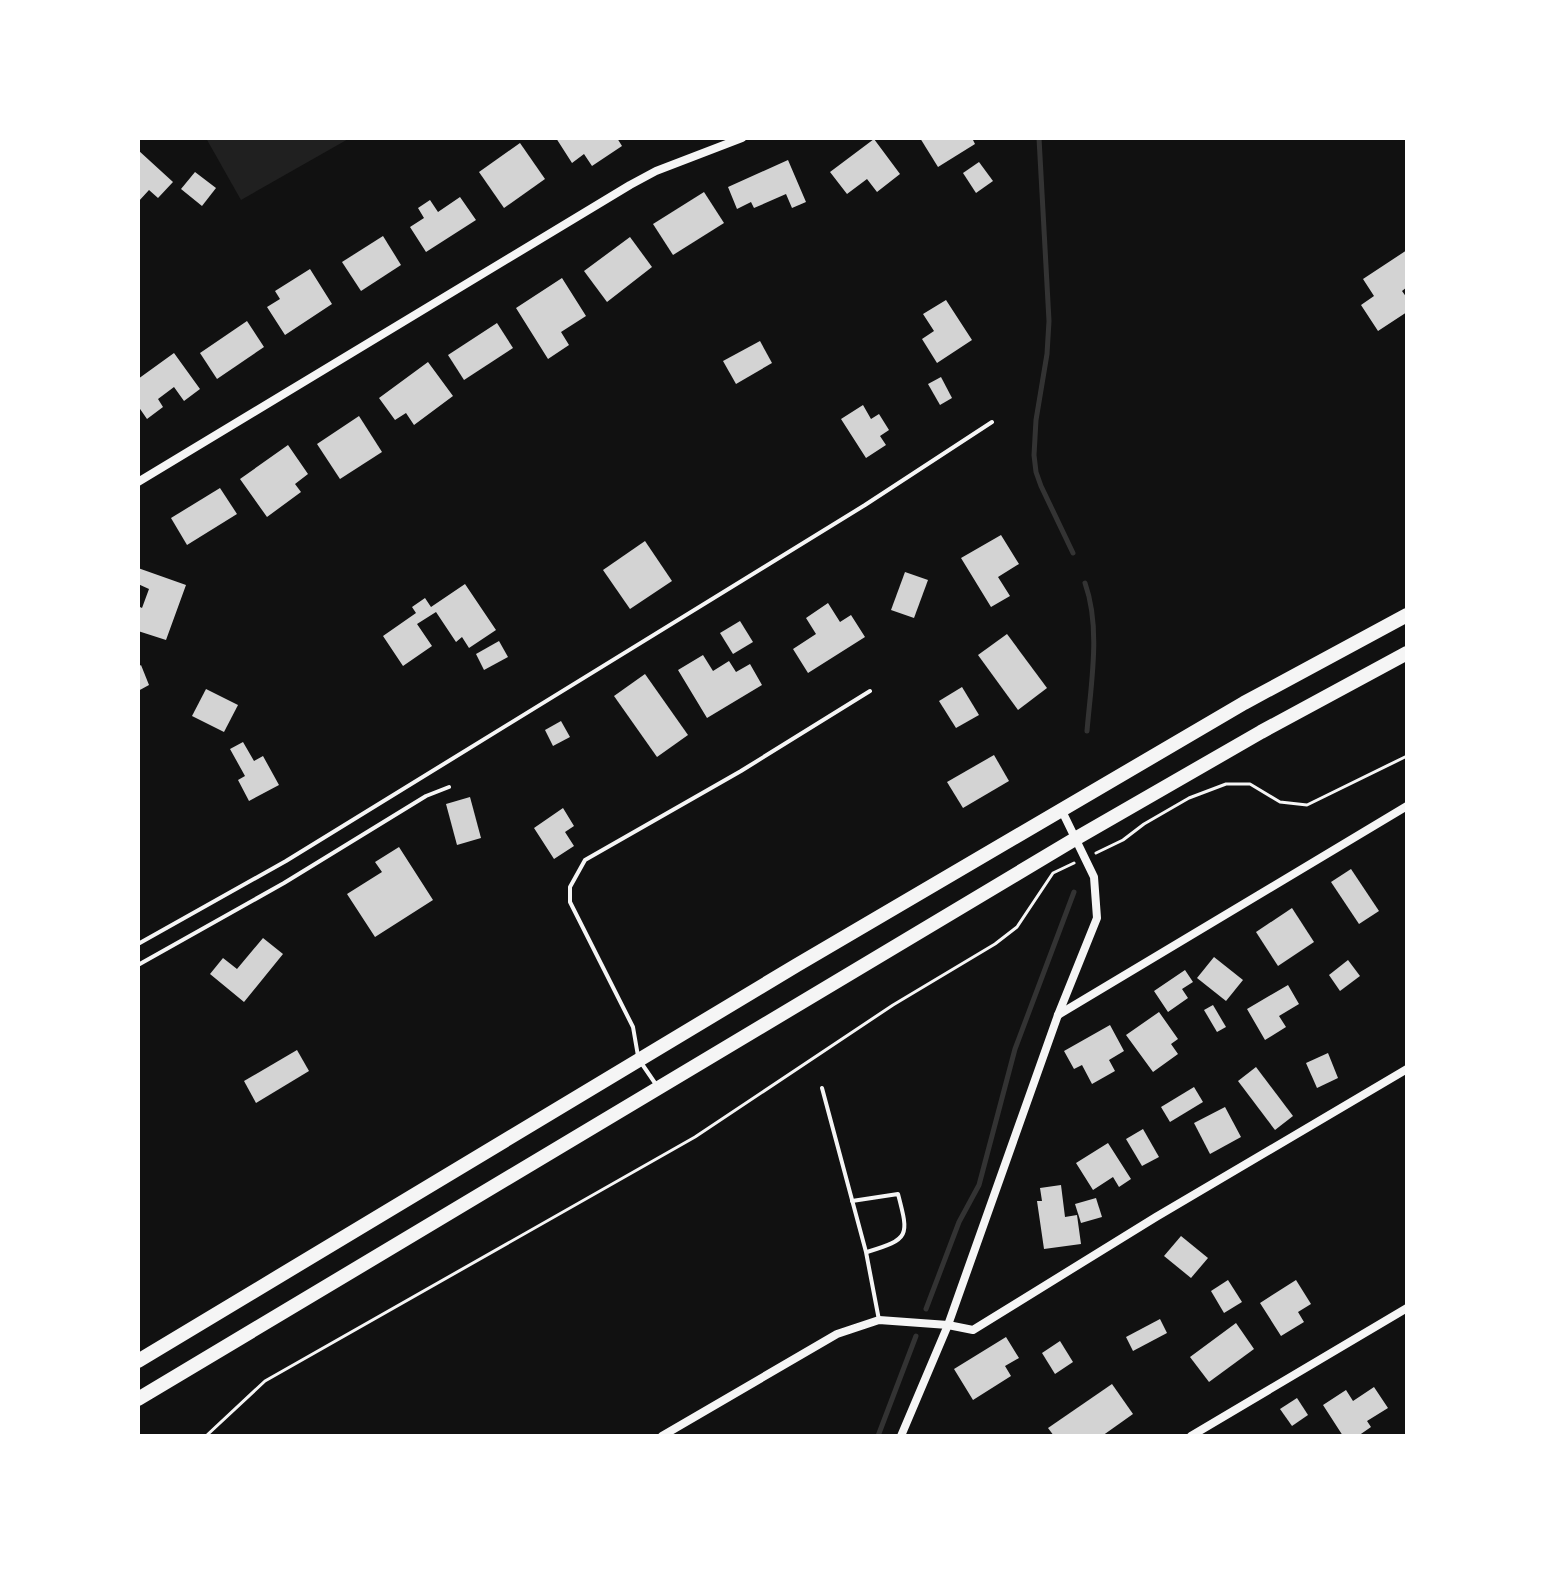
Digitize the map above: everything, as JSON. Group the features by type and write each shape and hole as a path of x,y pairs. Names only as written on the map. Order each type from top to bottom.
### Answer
{"main road":[{"path":"138,1361 639,1060 1244,703 1407,615"},
{"path":"138,1399 1075,839 1261,732 1407,653"}],"street":[{"path":"138,482 630,185 656,171 742,138"},
{"path":"1058,1015 1407,806"},
{"path":"901,1436 948,1325 1058,1015 1097,918 1094,877 1062,811"},
{"path":"662,1436 837,1334 879,1320 973,1330 1156,1217 1407,1069"},
{"path":"1191,1436 1407,1308"}],"lane":[{"path":"138,944 286,861 852,513 992,422"},
{"path":"659,1088 639,1060 633,1027 570,902 570,887 585,860 728,778 870,691"},
{"path":"138,965 284,883 426,796 449,787"},
{"path":"822,1088 866,1252 879,1320"},
{"path":"852,1201 898,1194 907,1227 902,1237 866,1252"}],"path":[{"path":"206,1436 265,1381 695,1137 869,1021 995,944 1017,927 1053,873 1123,840 1189,798 1226,784 1250,784 1280,802 1307,805 1407,756"}],"shaded area":[{"path":"206,138 350,138 241,200"}],"building":[{"path":"556,138 617,138 622,146 592,166 584,154 572,163"},
{"path":"920,138 972,138 975,144 938,167"},
{"path":"874,139 900,174 877,192 867,179 847,194 830,172"},
{"path":"520,143 545,179 504,208 479,172"},
{"path":"138,150 173,182 158,198 149,190 138,202"},
{"path":"788,160 806,202 792,208 786,194 754,208 751,202 737,209 728,187"},
{"path":"979,162 993,181 976,193 963,173"},
{"path":"195,172 216,188 202,206 181,189"},
{"path":"704,192 724,223 673,255 653,224"},
{"path":"460,197 476,220 426,252 410,227 424,218 418,208 430,200 438,212"},
{"path":"383,236 401,265 361,291 342,262"},
{"path":"630,237 652,267 607,302 584,271"},
{"path":"1407,250 1407,287 1402,291 1407,298 1407,312 1378,331 1361,305 1374,296 1363,279"},
{"path":"310,269 332,304 285,335 267,307 280,299 275,291"},
{"path":"562,278 586,316 561,332 569,345 548,359 516,308"},
{"path":"946,300 972,340 937,363 922,339 934,331 923,314"},
{"path":"247,321 264,347 217,379 200,353"},
{"path":"497,323 513,348 464,380 448,355"},
{"path":"760,341 772,363 736,384 723,361"},
{"path":"174,353 200,389 184,401 174,387 158,399 163,407 147,419 138,406 138,379"},
{"path":"428,362 453,396 414,425 406,413 395,420 379,398"},
{"path":"941,377 952,398 940,405 928,384"},
{"path":"863,405 871,419 879,414 889,430 880,436 886,445 866,458 841,419"},
{"path":"359,416 382,452 340,479 317,444"},
{"path":"288,445 308,474 295,484 301,492 267,517 240,479"},
{"path":"220,488 237,514 187,545 171,518"},
{"path":"1001,535 1019,564 998,577 1010,596 991,607 961,558"},
{"path":"645,541 672,581 630,609 603,570"},
{"path":"138,568 186,585 166,640 138,631 138,606 142,608 149,589 138,584"},
{"path":"905,572 928,580 914,618 891,610"},
{"path":"465,584 496,630 469,648 462,637 456,642 436,612 417,624 432,646 403,666 383,636 416,613 412,607 425,598 431,607"},
{"path":"828,603 840,622 851,615 865,637 808,673 793,649 816,634 806,618"},
{"path":"740,621 753,642 733,654 720,633"},
{"path":"1007,634 1047,688 1018,710 978,655"},
{"path":"499,641 508,657 484,670 476,654"},
{"path":"703,655 713,671 729,661 736,672 750,664 762,685 707,718 678,670"},
{"path":"141,665 149,685 138,691 138,667"},
{"path":"645,674 688,735 657,757 614,696"},
{"path":"962,687 979,715 956,728 939,701"},
{"path":"206,689 238,705 224,732 192,716"},
{"path":"561,721 570,737 553,746 545,730"},
{"path":"243,742 254,761 263,756 279,785 249,801 238,780 245,776 230,749"},
{"path":"994,755 1009,781 963,808 947,782"},
{"path":"470,797 481,838 457,845 446,804"},
{"path":"563,808 574,826 565,832 574,846 554,859 534,828"},
{"path":"399,847 433,900 375,937 347,894 382,872 375,862"},
{"path":"1351,869 1379,911 1359,924 1331,882"},
{"path":"1292,908 1314,942 1278,966 1256,932"},
{"path":"263,938 283,954 244,1002 210,974 223,958 237,969"},
{"path":"1214,957 1243,980 1226,1001 1197,978"},
{"path":"1348,960 1360,976 1340,991 1329,975"},
{"path":"1185,970 1193,982 1182,989 1188,998 1168,1012 1154,991"},
{"path":"1288,985 1299,1004 1279,1016 1286,1027 1265,1040 1247,1009"},
{"path":"1213,1005 1226,1027 1217,1032 1204,1010"},
{"path":"1159,1012 1178,1039 1171,1044 1178,1054 1153,1072 1126,1035"},
{"path":"1110,1025 1124,1051 1109,1060 1115,1071 1092,1084 1082,1065 1074,1069 1064,1051"},
{"path":"297,1050 309,1071 256,1103 244,1081"},
{"path":"1328,1053 1338,1078 1317,1088 1306,1063"},
{"path":"1256,1067 1293,1116 1275,1130 1238,1081"},
{"path":"1194,1087 1203,1102 1170,1122 1161,1107"},
{"path":"1225,1107 1241,1137 1210,1154 1194,1123"},
{"path":"1143,1129 1159,1157 1142,1166 1126,1139"},
{"path":"1108,1143 1131,1179 1119,1187 1113,1177 1093,1190 1076,1163"},
{"path":"1061,1185 1065,1217 1077,1215 1081,1244 1044,1249 1037,1201 1042,1201 1040,1188"},
{"path":"1096,1198 1102,1217 1081,1223 1075,1204"},
{"path":"1181,1236 1208,1258 1191,1278 1164,1256"},
{"path":"1228,1280 1242,1302 1224,1313 1211,1291"},
{"path":"1296,1280 1311,1304 1298,1312 1304,1322 1281,1336 1260,1303"},
{"path":"1160,1319 1167,1333 1133,1351 1126,1337"},
{"path":"1236,1323 1254,1349 1209,1382 1190,1357"},
{"path":"1006,1337 1019,1358 1005,1366 1011,1376 973,1400 954,1369"},
{"path":"1060,1341 1073,1362 1055,1374 1042,1353"},
{"path":"1112,1384 1133,1414 1102,1436 1054,1436 1048,1428"},
{"path":"1374,1387 1388,1408 1367,1421 1371,1427 1358,1436 1343,1436 1323,1405 1346,1390 1353,1401"},
{"path":"1297,1398 1308,1415 1292,1426 1280,1409"}],"waterway":[{"path":"1039,138 1049,321 1034,455 1041,486 1073,553"},
{"path":"1085,583 1094,637 1087,731"},
{"path":"926,1309 959,1222 979,1185 1015,1049 1074,892"},
{"path":"878,1436 916,1336"}]}
